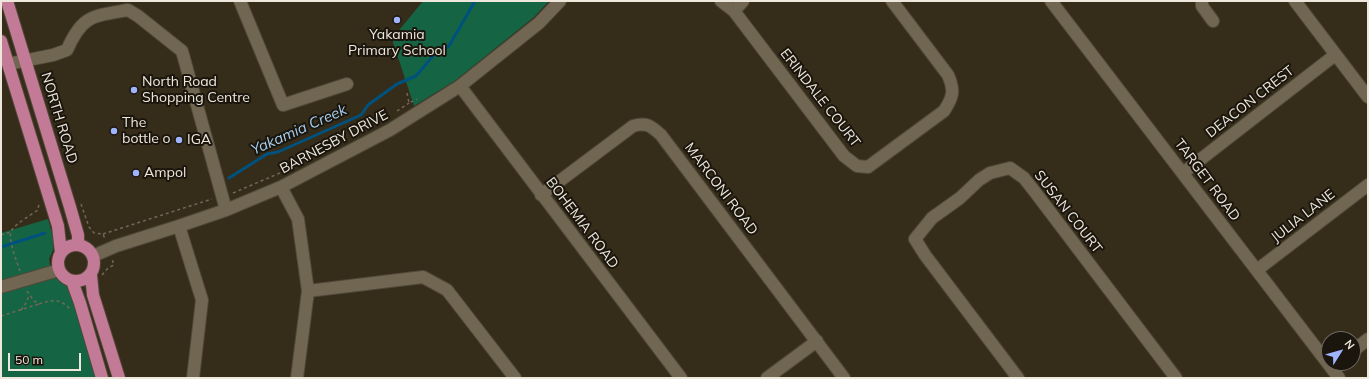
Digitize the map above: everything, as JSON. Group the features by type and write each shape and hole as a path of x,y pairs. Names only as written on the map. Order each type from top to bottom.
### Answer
{"main road":[{"name":"NORTH ROAD","path":"8,1 60,172 78,235 78,245"},
{"path":"1,41 58,226 61,253 58,261 59,270 64,277 72,281 82,281 91,274"},
{"path":"61,253 68,247 78,245 89,250 93,256 94,266 91,274 93,296 118,378"},
{"path":"72,281 102,378"}],"street":[{"path":"240,1 283,105 347,84"},
{"name":"BARNESBY DRIVE","path":"93,256 116,246 226,210 281,187 390,130 460,86 540,23 560,1"},
{"name":"ERINDALE COURT","path":"721,1 734,11 844,156 857,166 868,167 944,111 952,98 953,85 948,75 892,1"},
{"path":"734,11 743,1"},
{"name":"TARGET ROAD","path":"1051,1 1257,270 1321,349"},
{"path":"1202,1 1202,6 1213,21"},
{"path":"1295,1 1368,98"},
{"path":"8,64 26,61 67,50 73,35 86,21 96,16 128,10 138,16 182,51 224,196 226,210"},
{"name":"DEACON CREST","path":"1183,173 1335,55"},
{"name":"BOHEMIA ROAD","path":"460,86 681,378"},
{"name":"MARCONI ROAD","path":"541,195 634,126 642,123 652,127 661,135 844,378"},
{"name":"SUSAN COURT","path":"1018,378 925,255 915,239 932,218 960,198 979,180 990,173 1010,168 1024,178 1176,378"},
{"path":"42,177 60,172"},
{"name":"JULIA LANE","path":"1257,270 1368,184"},
{"path":"281,187 298,219 308,291 297,378"},
{"path":"179,226 202,300 193,378"},
{"path":"1,287 59,270"},
{"path":"308,291 423,277 447,290 515,378"},
{"path":"767,378 817,341"}],"path":[{"path":"407,93 409,103"},
{"path":"397,112 409,103 421,97"},
{"path":"103,234 224,196 276,176 297,165"},
{"path":"1,235 11,232 16,226 38,210 40,197"},
{"path":"11,232 11,239 22,281 29,296 40,304"},
{"path":"21,310 29,296"},
{"path":"1,316 50,301 65,304 71,312"}],"green space":[{"path":"423,1 549,1 534,17 456,80 414,106 392,39"},
{"path":"48,219 53,237 53,250 49,259 51,272 60,282 67,285 76,301 98,378 1,378 1,233"}],"waterway":[{"name":"Yakamia Creek","path":"229,178 267,154 278,152 361,115 368,105 397,84 416,76 433,56 449,46 475,1"},
{"name":"Yakamia Creek","path":"1,247 45,233"}],"place":[{"name":"Yakamia Primary School","path":"397,20"},
{"name":"North Road Shopping Centre","path":"134,90"},
{"name":"The bottle o","path":"114,131"},
{"name":"IGA","path":"179,140"},
{"name":"Ampol","path":"136,173"}]}
